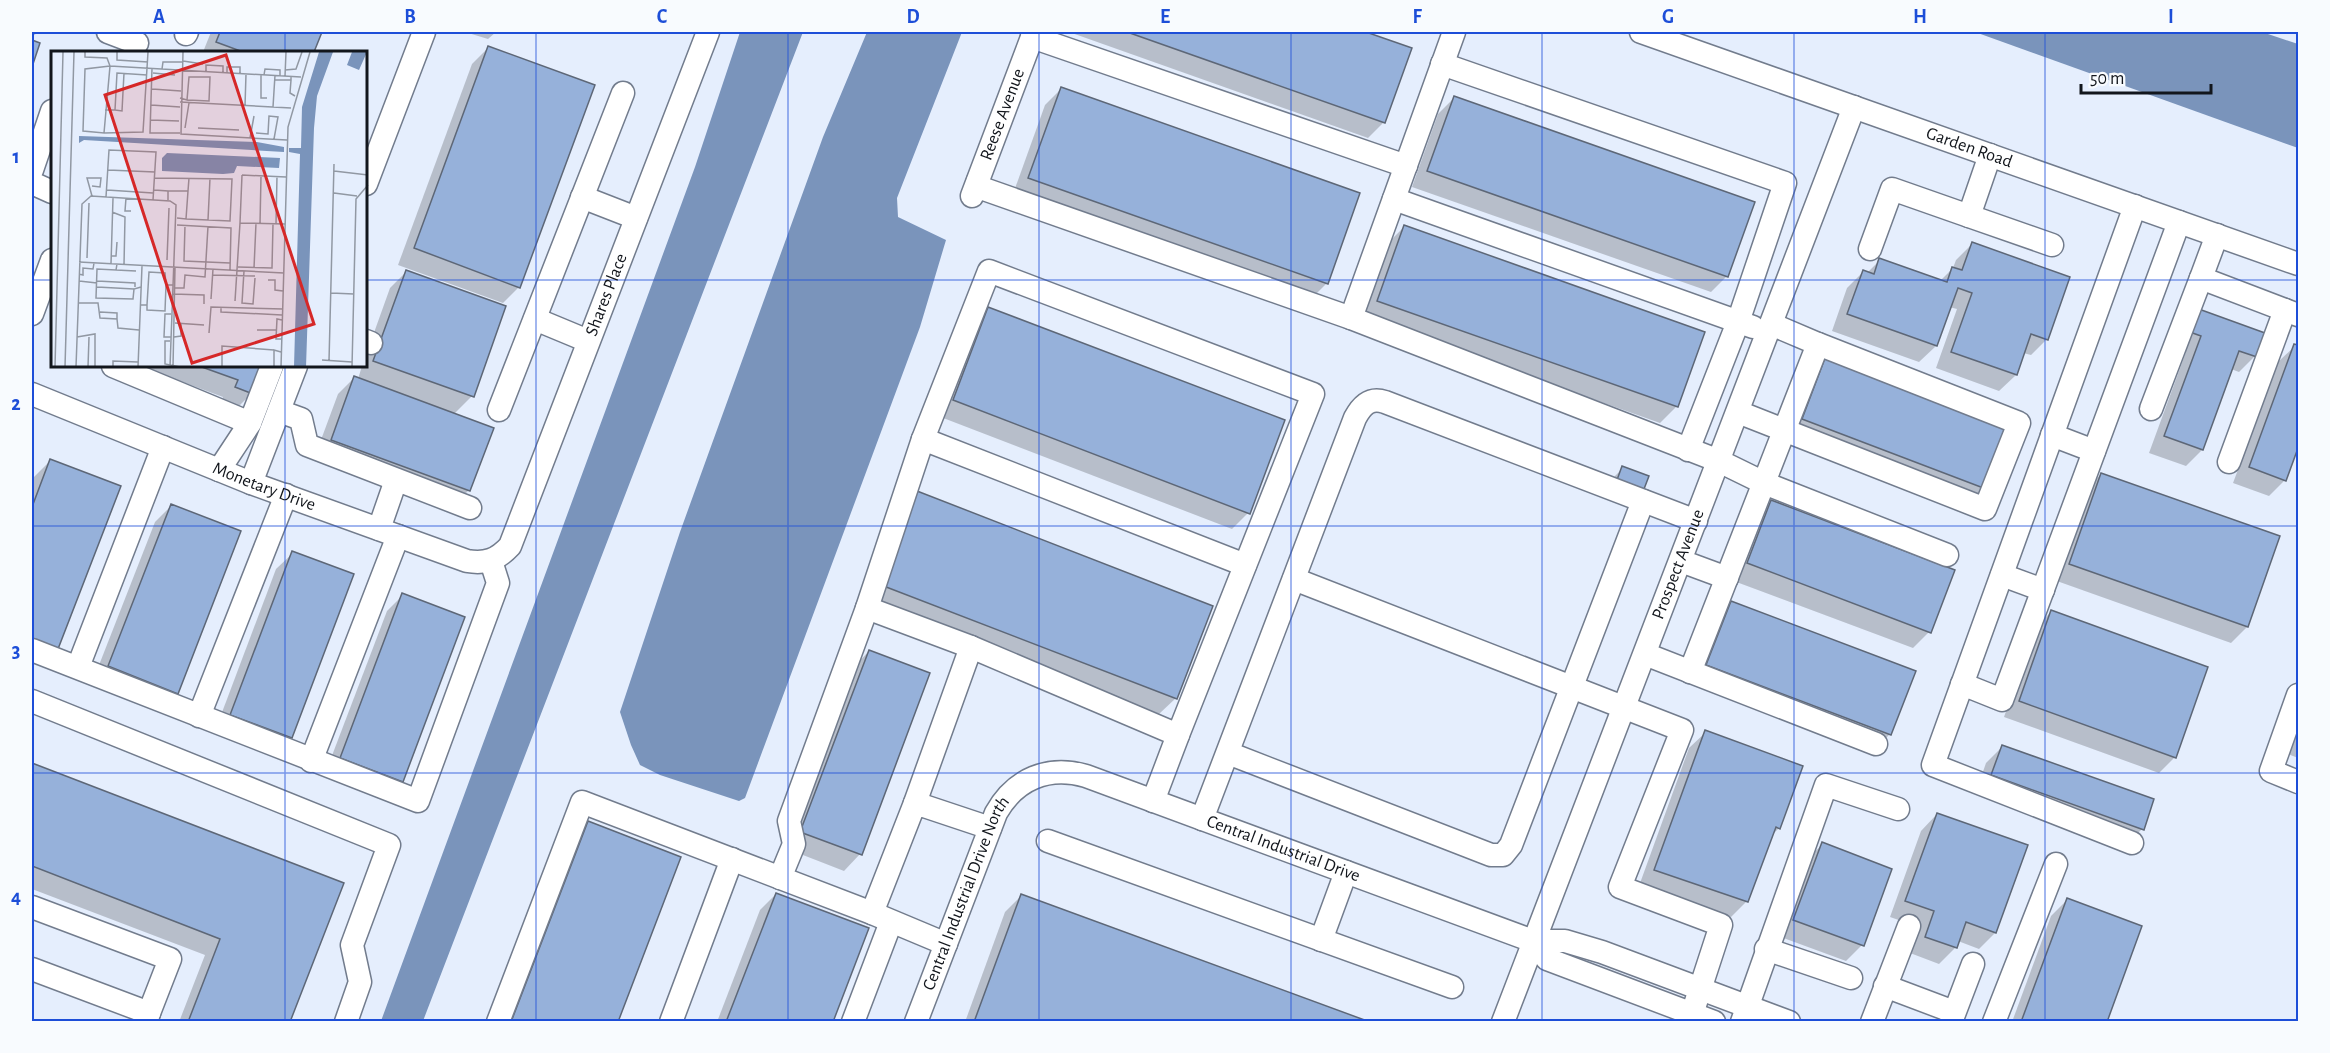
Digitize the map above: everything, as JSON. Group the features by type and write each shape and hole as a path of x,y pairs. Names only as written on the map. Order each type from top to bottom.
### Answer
{"street":[{"path":"108,32 137,42"},
{"path":"368,179 424,32"},
{"name":"Shares Place","path":"496,558 510,546 708,32"},
{"name":"Garden Road","path":"1641,32 2298,264"},
{"path":"1033,34 1406,166"},
{"name":"Reese Avenue","path":"1033,34 975,190 981,188 1351,318"},
{"path":"1446,34 1442,64 1351,318 1719,461 1764,483 1947,555"},
{"path":"1442,64 1785,183 1738,322 1688,450"},
{"path":"499,410 623,93"},
{"name":"Prospect Avenue","path":"1503,1022 1854,107"},
{"path":"32,170 51,114"},
{"path":"1968,216 1990,155"},
{"path":"32,183 51,192"},
{"path":"1870,249 1892,189 2052,245"},
{"path":"582,197 636,218"},
{"path":"1394,199 1738,322 1770,328 1818,344 2019,423 1985,509 1738,411"},
{"path":"2132,843 1933,765 2135,206"},
{"path":"1962,684 2002,700 2179,222"},
{"path":"2151,409 2217,235"},
{"path":"32,314 51,263"},
{"path":"780,878 794,844 789,821 867,608 923,439 989,271 1312,394 1153,801"},
{"path":"2201,278 2292,313 2229,462"},
{"path":"535,319 588,341"},
{"path":"1690,672 1818,344"},
{"path":"118,368 250,423"},
{"path":"219,470 250,423 271,368"},
{"path":"251,483 295,368"},
{"name":"Monetary Drive","path":"32,394 251,483 467,561 479,563 496,558"},
{"path":"1202,819 1355,418 1360,408 1370,401 1385,402 1696,521"},
{"path":"279,411 301,419 307,446 470,508"},
{"path":"2052,435 2094,451"},
{"path":"923,439 1245,565"},
{"path":"78,667 163,447"},
{"path":"312,761 388,532 396,480"},
{"path":"199,716 286,495"},
{"path":"1228,753 1497,856 1507,852 1642,501"},
{"path":"32,650 418,801 498,583 496,558"},
{"path":"1681,561 1727,578"},
{"path":"2002,575 2043,590"},
{"path":"1294,579 1682,730 1620,887 1721,925 1692,1014"},
{"path":"867,608 971,647 1178,735"},
{"path":"853,1022 915,803 971,647"},
{"path":"1645,654 1876,744"},
{"path":"2298,695 2271,771 2298,782"},
{"path":"32,701 389,845 352,945 360,982 346,1022"},
{"name":"Central Industrial Drive","path":"1032,778 1048,773 1074,772 1533,941 1565,941 1602,952 1700,989 1744,1014 1790,1022"},
{"name":"Central Industrial Drive North","path":"916,1022 990,828 1003,802 1021,784 1032,778"},
{"path":"1744,1014 1826,785 1898,809"},
{"path":"498,1022 582,802 946,944"},
{"path":"915,803 990,828"},
{"path":"1048,841 1452,987"},
{"path":"671,1022 732,859"},
{"path":"1995,1022 2056,864"},
{"path":"1321,940 1346,872"},
{"path":"32,907 170,959 147,1017 32,969"},
{"path":"1872,1022 1909,926"},
{"name":"Central Industrial Drive","path":"1533,941 1547,959 1665,1013 1692,1014 1714,1022"},
{"path":"1766,949 1851,978"},
{"path":"1885,986 1953,1017 1973,964"}],"water":[{"path":"740,32 803,32 423,1021 381,1021 695,167"},
{"path":"867,32 962,32 897,198 898,217 946,240 920,327 745,798 739,801 660,775 640,765 620,712 680,532 823,137"},
{"path":"1975,32 2262,32 2298,44 2298,148"}],"building":[{"path":"220,32 322,32 314,51 240,51 216,42"},
{"path":"1127,32 1366,32 1412,48 1385,123"},
{"path":"32,40 40,43 32,67"},
{"path":"488,46 595,85 520,288 414,248"},
{"path":"1061,87 1360,193 1328,284 1028,178"},
{"path":"1454,96 1755,202 1728,277 1427,171"},
{"path":"1404,225 1705,332 1678,407 1377,301"},
{"path":"1972,242 2070,277 2048,340 2031,334 2017,375 1951,352 1972,293 1958,288 1937,346 1847,314 1863,270 1874,274 1879,258 1947,282 1952,267 1962,270"},
{"path":"406,270 506,306 474,397 373,361"},
{"path":"988,307 1285,420 1250,514 953,400"},
{"path":"2196,308 2265,333 2257,357 2239,351 2203,450 2164,436 2201,336 2187,331"},
{"path":"2294,344 2298,345 2298,448 2286,481 2249,467"},
{"path":"1825,358 2009,428 1986,489 1802,419"},
{"path":"205,368 263,368 253,394 235,387 238,380"},
{"path":"354,376 494,428 470,491 331,440"},
{"path":"50,459 121,486 58,649 32,639 32,507"},
{"path":"1622,466 1649,476 1644,489 1617,480"},
{"path":"2101,473 2280,536 2248,627 2069,564"},
{"path":"917,491 1213,606 1177,699 881,585"},
{"path":"1771,500 1955,570 1931,633 1747,563"},
{"path":"171,504 241,531 178,694 108,666"},
{"path":"292,551 354,574 292,738 230,715"},
{"path":"402,593 465,617 403,782 340,758"},
{"path":"1731,601 1916,671 1891,735 1706,665"},
{"path":"2051,610 2208,667 2176,758 2019,701"},
{"path":"869,650 930,673 862,855 800,832"},
{"path":"1705,730 1803,766 1780,829 1776,827 1748,902 1654,870"},
{"path":"2002,745 2154,799 2144,830 1991,775"},
{"path":"32,763 344,883 290,1022 188,1022 220,939 32,866"},
{"path":"1937,813 2028,845 1996,933 1966,922 1957,948 1925,937 1934,911 1905,901"},
{"path":"588,821 681,857 618,1022 511,1022"},
{"path":"1822,842 1892,869 1864,946 1793,920"},
{"path":"776,893 869,928 833,1022 726,1022"},
{"path":"1021,894 1370,1022 974,1022"},
{"path":"2067,898 2142,926 2107,1022 2021,1022"}]}
